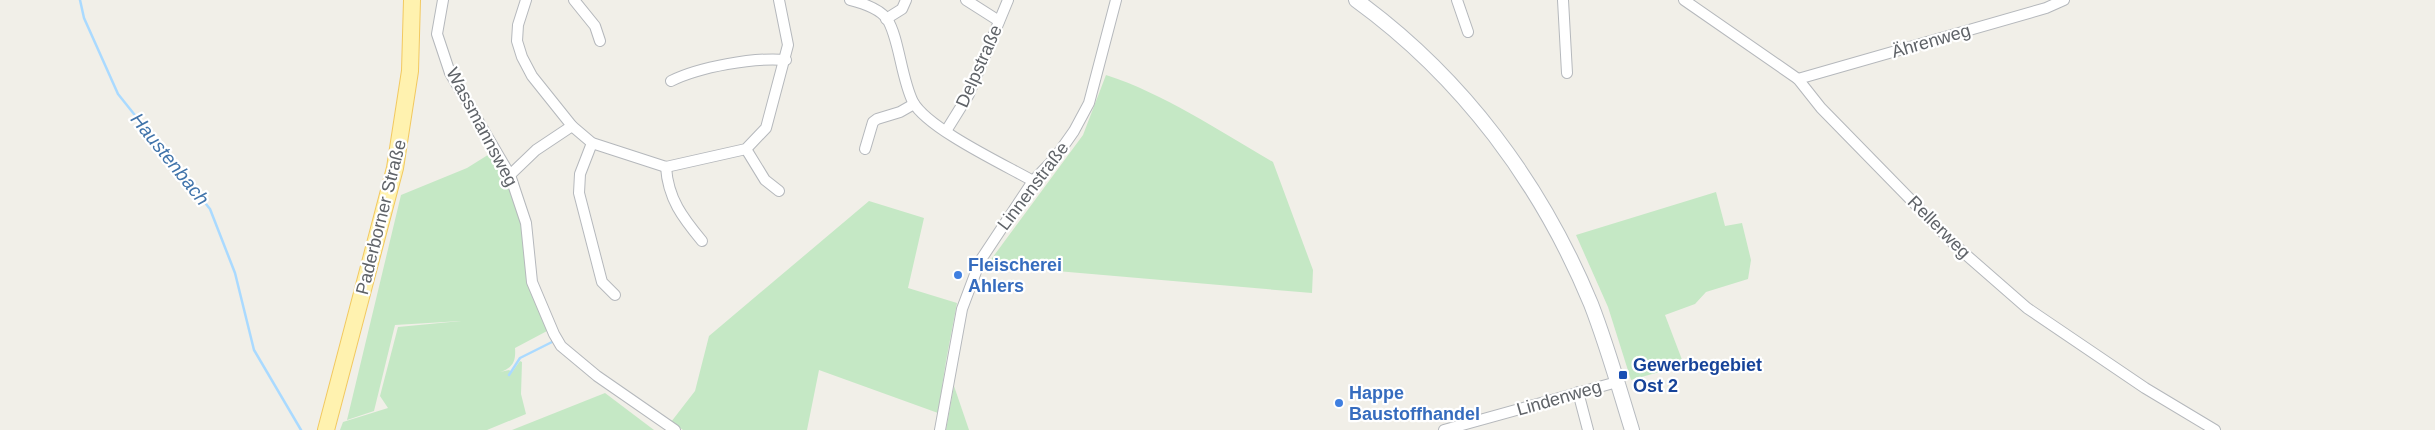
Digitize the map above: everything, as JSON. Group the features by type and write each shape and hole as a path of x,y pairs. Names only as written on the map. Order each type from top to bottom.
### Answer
{"main road":[{"name":"Paderborner Straße","path":"326,430 394,168 410,71 412,0"},
{"path":"1356,0 1421,54 1464,97 1520,170 1539,199 1569,255 1599,325 1632,430"}],"street":[{"name":"Wassmannsweg","path":"443,0 437,34 450,73 510,175 526,223 532,282 561,346 597,376 675,430"},
{"path":"526,0 518,24 518,41 522,58 532,76 572,126 592,143 666,168 746,149 766,128 786,60 788,45 779,9 779,0"},
{"path":"574,0 595,26 600,41"},
{"path":"850,0 875,9 886,19 904,81 914,104 929,119 946,131 1033,181"},
{"path":"886,19 902,9 906,0"},
{"path":"966,0 999,21"},
{"name":"Delpstraße","path":"946,131 969,94 1008,0"},
{"name":"Linnenstraße","path":"940,430 951,362 965,301 980,261 1033,181 1054,158 1074,131 1089,103 1116,0"},
{"path":"1457,0 1468,32"},
{"path":"1563,0 1567,73"},
{"name":"Rellerweg","path":"1684,0 1798,79 1821,108 1956,246 2027,308 2144,388 2215,430"},
{"name":"Ährenweg","path":"1798,79 2046,8 2064,0"},
{"path":"670,81 686,73 766,58 786,60"},
{"path":"865,149 873,122 900,112 914,104"},
{"path":"510,175 536,150 572,126"},
{"path":"592,143 580,174 579,192 602,282 615,295"},
{"path":"746,149 765,180 779,190"},
{"path":"666,168 667,184 678,212 702,241"},
{"name":"Lindenweg","path":"1444,430 1617,382"},
{"path":"1578,392 1588,430"}],"green space":[{"path":"1106,75 1171,103 1273,162 1313,270 1312,293 987,265 1083,135"},
{"path":"491,153 506,179 521,224 527,283 547,331 515,348 513,363 500,372 509,370 512,372 520,361 522,362 521,394 526,414 487,430 340,430 343,422 388,408 380,396 398,327 461,321 395,325 374,411 347,420 401,195 467,168"},
{"path":"1716,192 1725,226 1742,223 1751,260 1748,279 1706,292 1695,304 1665,315 1684,365 1631,380 1608,307 1576,235"},
{"path":"869,201 924,218 908,288 957,303 938,413 819,370 807,430 683,430 671,422 695,391 709,336"},
{"path":"954,386 969,430 946,430"},
{"path":"605,393 654,430 512,430"}],"waterway":[{"name":"Haustenbach","path":"80,0 84,18 118,94 210,209 235,273 254,350 301,430"},
{"path":"509,375 520,358 552,342"}],"place":[{"name":"Fleischerei Ahlers","path":"958,275"},
{"name":"Gewerbegebiet Ost 2","path":"1623,375"},
{"name":"Happe Baustoffhandel","path":"1339,403"}]}
